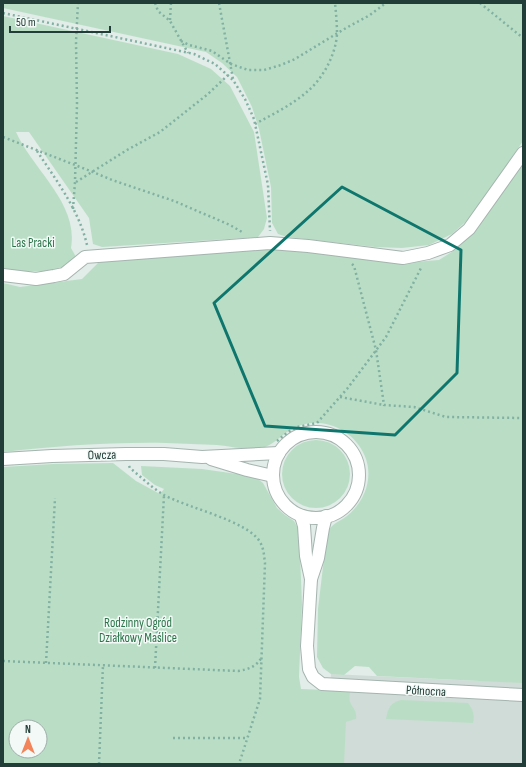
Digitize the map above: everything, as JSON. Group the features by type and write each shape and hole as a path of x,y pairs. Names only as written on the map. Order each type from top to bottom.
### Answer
{"street":[{"path":"3,275 36,279 64,274 85,257 265,244 338,249 403,258 428,253 450,245 469,229 523,153"},
{"path":"314,432 328,433 341,439 351,449 358,462 360,475 358,489 351,502 340,511 314,518 301,516 290,509 281,500 275,488 273,476 276,448 300,435 314,432"},
{"name":"Owcza","path":"3,459 126,454 202,456 276,448"},
{"name":"Owcza","path":"202,456 247,470 273,476"},
{"path":"301,516 304,526 306,556 311,579"},
{"path":"311,579 318,558 326,516"},
{"name":"Północna","path":"311,579 307,646 309,669 313,677 322,684 523,695"}],"path":[{"path":"73,209 76,166 76,42 78,3"},
{"path":"155,3 158,11 170,21 188,53"},
{"path":"170,21 171,3"},
{"path":"219,3 233,80"},
{"path":"255,124 293,102 310,90 325,70 334,51 337,34 335,3"},
{"path":"181,42 212,51 231,64 248,70 264,70 295,59 370,15 386,3"},
{"path":"480,3 523,38"},
{"path":"3,14 194,54 215,64 228,75 245,99 254,119 268,185 265,244 230,225 174,201 112,180 3,137"},
{"path":"75,182 127,150 160,132 208,94 228,75"},
{"path":"36,149 69,200 87,244 85,257"},
{"path":"338,249 354,266 376,350 384,405"},
{"path":"276,448 288,432 297,427 317,423 340,397 386,337 428,253"},
{"path":"340,397 384,405 414,406 446,417 523,418"},
{"path":"126,454 130,468 164,495 238,525 251,532 260,542 264,552 265,563 260,699 239,764"},
{"path":"155,668 164,495"},
{"path":"46,663 55,498"},
{"path":"3,661 238,671 250,669 257,664 262,657"},
{"path":"99,764 102,665"},
{"path":"173,738 247,738"}],"highlighted area":[{"path":"342,187 461,250 457,373 395,435 265,426 214,303"}],"shaded area":[{"path":"523,651 523,764 326,764 331,674 478,681"}],"green space":[{"path":"3,3 523,3 523,141 471,217 452,234 429,245 402,248 375,247 287,237 278,234 272,223 271,187 259,129 252,107 237,77 222,63 206,52 3,8"},
{"name":"Las Pracki","path":"3,16 178,54 211,69 230,86 254,132 267,218 264,229 258,237 102,247 93,244 89,218 29,132 16,132 23,146 61,201 68,216 72,232 71,248 76,257 64,271 13,271 3,269"},
{"path":"523,163 523,683 377,676 369,667 355,666 344,675 331,674 323,668 317,657 318,609 327,533 329,529 347,516 358,504 366,490 368,483 368,467 359,445 348,434 334,426 318,423 302,425 287,432 269,445 256,449 217,445 125,443 3,452 3,283 20,287 82,279 100,261 274,248 414,262 439,260 458,248"},
{"path":"316,440 329,443 340,450 347,461 350,474 347,487 340,498 329,505 316,508 303,505 292,498 285,487 282,474 285,461 292,450 303,443"},
{"name":"Rodzinny Ogród Działkowy Maślice","path":"113,463 136,481 160,494 164,489 155,485 142,475 141,466 202,469 251,476 263,483 277,508 294,521 299,530 302,604 299,677 301,689 350,691 350,701 355,712 356,719 346,722 344,764 3,764 3,467"},
{"path":"401,700 468,703 474,717 473,723 386,719 390,706"}]}
